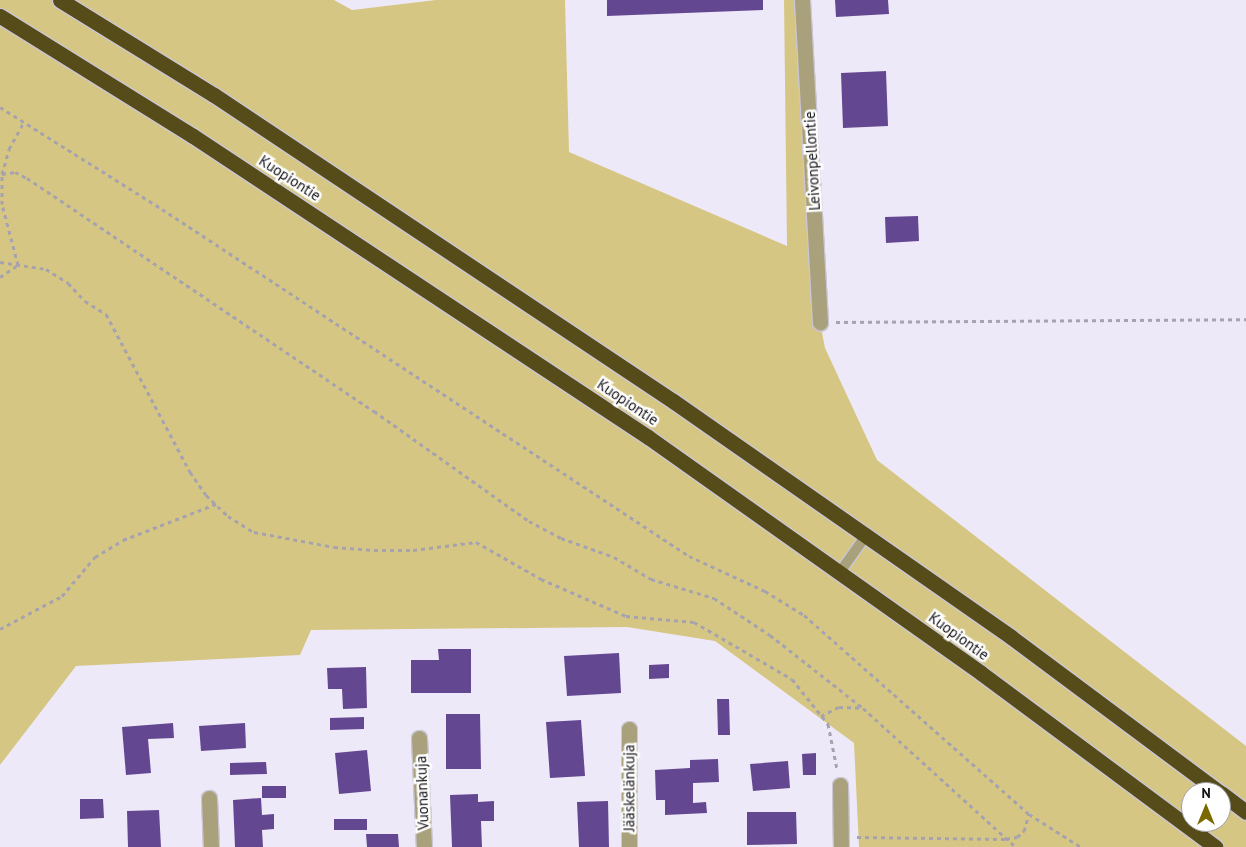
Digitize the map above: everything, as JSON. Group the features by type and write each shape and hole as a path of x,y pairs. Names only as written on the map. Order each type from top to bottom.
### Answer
{"highway":[{"name":"Kuopiontie","path":"60,0 214,95 418,230 867,534 1205,782"},
{"name":"Kuopiontie","path":"0,16 193,136 648,437 840,572 1215,847"},
{"name":"Kuopiontie","path":"1231,801 1246,812"}],"street":[{"name":"Leivonpellontie","path":"802,0 820,322"},
{"name":"Jääskelänkuja","path":"628,729 629,847"},
{"name":"Vuonankuja","path":"419,738 424,847"},
{"path":"840,785 841,842"},
{"path":"209,798 211,847"}],"lane":[{"path":"840,572 867,534"}],"path":[{"path":"0,107 162,208 689,556 765,591 804,615 1029,814 1081,847"},
{"path":"18,265 2,204 2,174 9,149 24,122"},
{"path":"2,174 15,172 27,178 374,411 529,522 561,538 614,557 651,579 714,598 770,634 863,708 1016,847"},
{"path":"0,262 46,268 68,283 85,301 106,314 190,472 216,504 254,532 334,548 413,550 476,542 541,579 626,616 694,622 792,679 828,724 840,785"},
{"path":"0,277 18,265"},
{"path":"820,322 1246,319"},
{"path":"0,629 62,596 95,557 123,540 216,504"},
{"path":"821,716 840,707 863,708"},
{"path":"841,842 1006,839 1017,837 1024,831 1029,814"}],"shaded area":[{"path":"0,0 334,0 352,10 436,0 565,0 569,152 787,246 784,0 802,0 820,322 825,348 877,460 1246,746 1246,847 859,847 854,743 715,641 627,627 311,630 300,655 76,666 0,765"}],"building":[{"path":"607,0 763,0 763,10 607,16"},
{"path":"835,0 888,0 889,14 836,17"},
{"path":"886,71 888,126 843,128 841,73"},
{"path":"918,216 919,241 886,243 885,217"},
{"path":"438,649 471,649 471,693 411,693 411,660 439,660"},
{"path":"619,653 621,693 567,696 564,656"},
{"path":"669,664 669,678 649,679 649,665"},
{"path":"366,667 367,708 343,709 342,689 328,689 327,668"},
{"path":"717,699 729,699 730,735 718,735"},
{"path":"446,714 480,714 481,769 446,769"},
{"path":"364,717 364,729 330,730 330,718"},
{"path":"581,720 585,776 550,778 546,722"},
{"path":"173,723 174,738 148,739 151,773 126,775 122,727"},
{"path":"245,723 246,748 201,751 199,726"},
{"path":"367,750 371,791 339,794 335,753"},
{"path":"816,753 816,775 803,775 802,754"},
{"path":"718,759 719,782 693,783 693,803 706,802 707,813 665,815 665,800 656,800 655,770 690,768 690,760"},
{"path":"788,761 790,788 753,791 750,764"},
{"path":"266,762 267,774 230,775 230,763"},
{"path":"262,786 286,786 286,798 262,798"},
{"path":"478,794 478,802 494,801 494,821 481,821 482,847 452,847 450,795"},
{"path":"261,798 262,815 274,814 274,829 262,830 263,847 235,847 233,800"},
{"path":"80,799 103,799 104,818 80,819"},
{"path":"608,801 609,847 579,847 577,802"},
{"path":"159,810 161,847 128,847 127,811"},
{"path":"747,812 796,812 797,844 747,845"},
{"path":"334,819 367,819 367,830 334,830"},
{"path":"366,834 398,834 399,847 367,847"}]}
